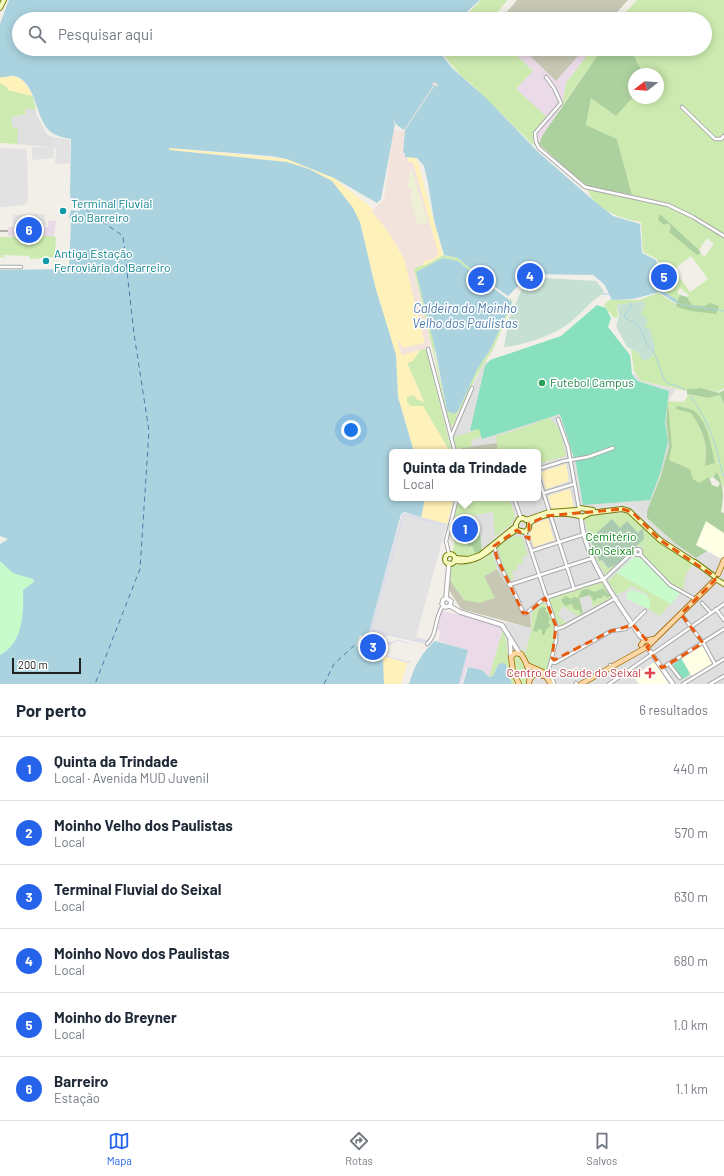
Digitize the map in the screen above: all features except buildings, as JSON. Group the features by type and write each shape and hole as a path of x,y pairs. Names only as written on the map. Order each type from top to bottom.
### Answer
{"main road":[{"path":"0,8 4,0"},
{"path":"455,560 453,554 449,554 445,558 449,563 455,560 475,560 482,557 516,528 518,520 521,519 526,520 550,514 585,512 624,507 630,508 666,541 724,584"},
{"path":"579,512 585,512"},
{"path":"529,524 550,514"},
{"path":"516,528 524,532 528,530 529,524 526,520"},
{"path":"577,684 657,637 717,578 724,560"},
{"path":"717,578 724,581"},
{"path":"519,684 513,672 511,657 515,652 521,654 526,664 529,683"},
{"path":"526,664 530,668 543,672 552,684"},
{"path":"529,683 533,674 538,673 542,675 547,684"}],"street":[{"path":"546,77 554,88 561,103 535,133 536,142 539,148 585,187 659,202 693,217 724,236"},
{"path":"682,107 715,138 721,139 724,136"},
{"path":"0,267 21,267"},
{"path":"428,348 454,449"},
{"path":"452,436 472,388"},
{"path":"558,419 564,434 570,459 579,512 593,558 604,579 632,624 673,684"},
{"path":"541,468 570,459 588,458 613,448"},
{"path":"541,484 574,589"},
{"path":"544,493 574,484"},
{"path":"449,554 446,541 455,501"},
{"path":"515,501 521,519"},
{"path":"524,532 545,598 554,618 556,641 549,671 552,684"},
{"path":"531,551 585,534"},
{"path":"494,547 499,566 524,614 528,613 545,598 604,579 631,554 635,553 636,550 639,549 641,552 640,554 670,585 696,599"},
{"path":"635,553 637,555 640,554"},
{"path":"509,585 593,558"},
{"path":"427,644 431,640 439,612 443,606 442,602 446,598 449,563"},
{"path":"446,598 452,601 450,606"},
{"path":"556,629 562,628 616,598"},
{"path":"702,603 711,613"},
{"path":"609,684 724,604"},
{"path":"443,606 447,608 450,606 460,612 498,622 505,628 521,654"},
{"path":"716,609 724,620"},
{"path":"551,662 555,663 611,631 625,629 645,611"},
{"path":"681,614 703,642 715,664"},
{"path":"662,668 724,628"},
{"path":"509,635 511,657"},
{"path":"552,658 557,661"},
{"path":"683,684 724,659"},
{"path":"669,664 680,678"},
{"path":"610,666 618,678"},
{"path":"710,684 724,676"}],"highlighted area":[{"path":"622,509 632,512 660,540 714,576 715,580 681,614 703,643 662,668 647,647 650,644 633,625 611,631 554,660 552,658 556,626 545,598 528,613 523,613 497,558 494,546 517,530 529,539 529,524 546,516"}],"shaded area":[{"path":"517,0 628,0 617,12 507,12"},
{"path":"517,56 587,56 566,83 562,106 542,136 539,144 535,145 533,134 545,116 516,89 533,71"},
{"path":"530,56 578,56 556,81"},
{"path":"434,81 438,84 437,87 435,86 404,131 406,132 403,153 416,158 443,255 423,266 414,268 432,347 402,355 395,336 371,211 384,200 393,130 403,131"},
{"path":"25,109 34,109 46,133 49,136 55,137 52,137 51,147 17,144 17,129 13,129 11,117 26,114"},
{"path":"52,137 70,140 70,163 55,164 56,149 51,147"},
{"path":"32,147 53,147 54,158 32,160"},
{"path":"0,148 24,149 27,151 28,200 25,205 0,207"},
{"path":"411,168 428,223 418,225 411,199 412,189 407,188"},
{"path":"44,214 46,224 44,225 14,225 12,222 13,215"},
{"path":"48,221 56,221 54,237 8,236 8,227 48,227"},
{"path":"527,277 596,281 604,291 573,320 559,330 536,340 519,345 504,347 509,319"},
{"path":"643,301 645,303 643,311 640,315 646,316 647,324 645,328 650,329 655,349 650,359 642,360 639,353 627,347 616,326 619,316 617,305"},
{"path":"485,361 489,363 629,375 635,374 643,382 676,389 668,401 666,421 669,448 647,518 676,544 696,558 724,533 724,684 515,684 509,668 508,645 503,629 506,622 531,628 530,615 522,615 516,600 489,555 484,559 480,531 475,528 465,537 460,531 457,518 493,512 515,516 510,501 541,501 541,449 451,449 446,426 451,425 456,420 457,414 463,406"},
{"path":"497,443 498,449 461,449"},
{"path":"624,504 635,507 663,536 662,537 631,508 623,506 591,509 591,507"},
{"path":"406,513 447,524 446,527 404,516 393,557 394,558 392,560 393,563 391,563 373,628 415,640 416,637 426,640 431,637 427,642 422,643 386,635 385,643 399,640 417,645 398,641 382,648 384,655 411,661 409,663 364,650 365,648 379,652 381,647 366,643 402,514"},
{"path":"404,516 446,527 415,640 373,628 391,563 393,563 392,560"},
{"path":"706,521 724,533 724,555 722,559 696,545"},
{"path":"497,569 516,600 522,615 530,615 531,628 461,609 449,590 450,580 464,600 494,598 484,576"},
{"path":"442,611 483,620 503,629 489,677 482,670 467,667 462,684 459,684 468,650 438,641 441,631 437,630"},
{"path":"702,645 712,664 692,676 681,658"},
{"name":"Centro de Saúde do Seixal","path":"654,662 669,684 639,684 634,677"}],"green space":[{"path":"481,0 508,0 497,12 470,12"},
{"path":"637,0 724,0 724,234 669,203 632,195 617,139 586,125 591,97 616,116 628,103 628,104 664,104 664,68 640,68 634,56 712,56 712,12 626,12"},
{"path":"444,56 517,56 533,71 516,89 546,116 533,134 534,146 468,81 464,79"},
{"path":"587,56 597,56 562,106 566,83"},
{"path":"597,56 634,56 640,68 628,68 628,103 616,116 591,98 586,125 617,139 632,195 591,187 581,182 539,144 542,136"},
{"path":"0,83 7,87 8,90 33,96 36,112 34,109 25,109 26,114 11,117 13,128 18,128 17,144 0,143"},
{"path":"589,189 658,203 690,217 724,238 724,388 717,392 702,388 687,389 687,391 641,381 634,371 631,349 639,353 644,328 639,315 620,304 617,306 618,317 614,318 604,305 609,300 639,300 658,293 676,304 677,307 705,306 692,305 687,297 689,295 680,288 677,292 680,295 678,301 665,292 674,289 670,278 670,271 663,273 657,259 643,252 641,222 626,219 603,208 592,198 588,191","holes":["660,214 699,250 707,238 714,244 704,257 701,253 697,255","691,256 708,279 690,292 674,269"]},
{"path":"660,214 701,253 697,255 669,232 671,227 668,223 664,225 658,220"},
{"path":"0,237 56,237 55,257 30,259 30,256 2,255 6,258 0,257"},
{"path":"443,255 458,258 471,268 469,270 458,261 443,258 433,264 435,354 447,411 458,411 477,370 491,348 512,302 504,296 513,301 494,348 476,377 463,406 457,414 455,424 451,426 448,423 414,268 432,262"},
{"path":"680,295 687,297 692,305 705,306 710,303 719,306 716,314 691,311 677,307 676,304"},
{"path":"597,305 606,308 611,318 608,327 630,355 632,374 637,381 669,391 665,422 668,442 660,474 650,500 583,505 576,464 560,414 482,439 479,429 470,431 485,366 490,360 561,336"},
{"path":"426,349 451,449 448,449 423,406 410,406 407,402 406,397 414,395 424,401 407,363 413,360 420,350"},
{"path":"701,388 719,393 724,390 724,404 720,395 708,398 687,394 687,389"},
{"path":"688,395 708,398 720,395 724,404 724,488 717,472 713,477 699,484 693,479 689,469 669,460 672,446 668,401 684,402","holes":["691,409 701,420 707,434 714,463 705,466 706,451 704,438 691,413"]},
{"path":"668,401 672,446 669,460 690,469 693,479 699,483 709,477 712,485 718,487 720,483 713,477 717,472 722,487 723,501 721,512 724,513 724,533 706,521 696,545 707,551 696,558 676,544 647,518 647,511 660,478 669,446 666,421"},
{"path":"677,406 693,410 702,420 708,434 715,463 705,466 706,451 702,432 691,413 676,409"},
{"path":"480,409 483,436 471,440 472,447 456,449 454,437 474,431"},
{"path":"549,417 559,428 566,456 541,463 541,449 498,449 496,436 531,425"},
{"path":"458,501 510,501 515,516 511,525 495,536 493,512 457,518 460,531 463,534 468,546 472,546 477,554 467,556 458,556 453,552 456,521 454,520"},
{"path":"624,513 633,515 659,541 693,565 686,574 683,591 666,581 643,555 642,548 644,543 641,547 637,545 644,539 643,528 638,533 620,528 612,520 594,549 596,556 608,568 617,564 605,575 594,554 584,518 591,514 591,516"},
{"name":"Cemitério do Seixal","path":"612,519 620,528 627,521 638,533 643,528 644,539 617,564 608,568 602,560 599,561 590,539"},
{"path":"475,528 480,531 482,551 476,554 472,546 468,546 465,537"},
{"path":"515,536 522,537 528,555 522,557 523,564 517,565 518,569 512,571 514,579 509,580 501,562 497,546"},
{"path":"0,550 29,573 34,587 34,600 25,630 0,684"},
{"path":"491,552 497,569 484,576 495,598 479,603 464,600 450,580 450,567 478,562 483,560"},
{"path":"636,557 641,558 666,584 681,592 671,604 617,573 631,559"},
{"path":"617,573 649,591 658,575 670,586 681,592 660,616 642,605 648,594 631,586 626,591 617,595 608,581"},
{"path":"602,582 611,595 611,598 593,607 590,595 579,598 583,613 578,616 563,606 558,615 566,623 562,626 558,624 549,599"},
{"path":"603,588 610,595 608,598 604,595 602,598 597,598 594,602 590,595 579,598 583,613 581,614 579,610 574,609 572,604 565,606 561,600 566,596 571,599 574,597 578,598 582,590 587,589 595,592"},
{"path":"631,590 645,594 650,601 650,608 646,608 627,599 627,594"},
{"path":"544,602 554,628 554,640 548,661 547,672 530,665 520,651 522,650 525,653 526,651 531,632 532,612"},
{"path":"542,607 546,608 545,611 548,613 550,620 548,622 551,626 547,629 544,635 542,635 542,630 538,629 537,632 533,631 539,609"},
{"path":"503,629 507,643 510,670 515,684 512,684 507,672 506,664 498,665 493,676 489,677"},
{"path":"514,655 520,656 524,663 527,673 527,684 520,684 515,676"},
{"path":"681,658 690,674 682,679 673,665"}],"sand":[{"path":"13,76 23,80 33,96 8,90 7,87 0,83 0,77"},
{"path":"169,148 287,159 334,178 373,209 371,211 387,230 404,258 424,340 424,343 403,348 396,338 402,355 420,350 413,361 407,363 424,402 416,399 414,395 407,397 407,402 410,406 423,406 448,449 413,449 398,397 396,356 375,286 360,222 332,182 309,169 287,162 169,150"},
{"path":"408,157 416,158 418,162 443,255 423,266 424,261 433,259 437,256 438,252 413,162 408,162"},
{"path":"566,464 569,481 546,489 541,472"},
{"path":"570,489 574,508 552,509 548,496"},
{"path":"424,501 453,501 447,524 421,517"},
{"path":"548,519 554,540 534,547 530,534 534,524"},
{"path":"383,656 407,663 401,684 377,684 381,658"}],"water":[{"path":"9,0 480,0 467,12 12,12 12,56 443,56 452,68 487,99 538,152 593,200 613,216 640,224 642,253 656,260 660,275 657,277 661,290 677,300 676,303 659,292 633,299 612,300 604,284 593,275 524,274 518,286 508,296 482,278 458,258 444,255 434,220 424,166 417,158 405,157 405,153 403,153 405,130 435,85 437,87 438,85 434,82 432,84 434,85 404,130 392,119 395,124 381,199 377,203 334,178 287,159 271,156 169,148 169,150 287,162 309,169 332,181 353,208 360,222 375,286 396,355 398,397 413,449 389,449 389,501 425,501 421,517 405,512 401,514 367,640 361,638 362,636 360,635 356,646 359,647 360,644 365,646 364,652 383,659 384,684 0,684 0,655 8,650 18,635 23,608 23,590 34,582 33,579 13,573 0,561 0,544 8,539 0,536 0,270 67,269 69,271 71,220 69,218 71,210 80,211 80,201 71,201 71,139 58,136 49,130 43,123 29,87 23,80 15,76 0,77 0,24"},
{"name":"Caldeira do Moinho Velho dos Paulistas","path":"443,258 458,261 469,270 476,280 493,288 512,302 491,348 477,370 458,411 454,414 447,411 435,348 416,272"},
{"path":"435,641 468,650 459,684 409,684 419,661 426,650"},
{"path":"501,663 506,664 507,672 512,684 463,684 468,667 482,670 489,677 493,676 498,665"}],"waterway":[{"path":"602,294 609,294"},
{"path":"669,298 682,305 724,311"},
{"path":"631,303 631,308 624,315 625,318 637,324 647,345 653,350 665,381 685,390"},
{"path":"690,396 709,428 720,463"},
{"path":"720,465 724,477"}],"ferry route":[{"path":"80,206 123,236 134,334 149,431 140,569 95,684"},
{"path":"324,684 334,664 357,643"}],"railway":[{"path":"0,231 48,231"}],"place":[{"name":"Terminal Fluvial do Barreiro","path":"63,211"},
{"name":"Barreiro","path":"29,230"},
{"name":"Antiga Estação Ferroviária do Barreiro","path":"46,261"},
{"name":"Moinho Novo dos Paulistas","path":"530,276"},
{"name":"Moinho do Breyner","path":"664,277"},
{"name":"Moinho Velho dos Paulistas","path":"481,280"},
{"name":"Futebol Campus","path":"542,383"},
{"name":"Quinta da Trindade","path":"465,529"},
{"name":"Terminal Fluvial do Seixal","path":"373,647"},
{"name":"Centro de Saúde do Seixal","path":"650,673"}]}
